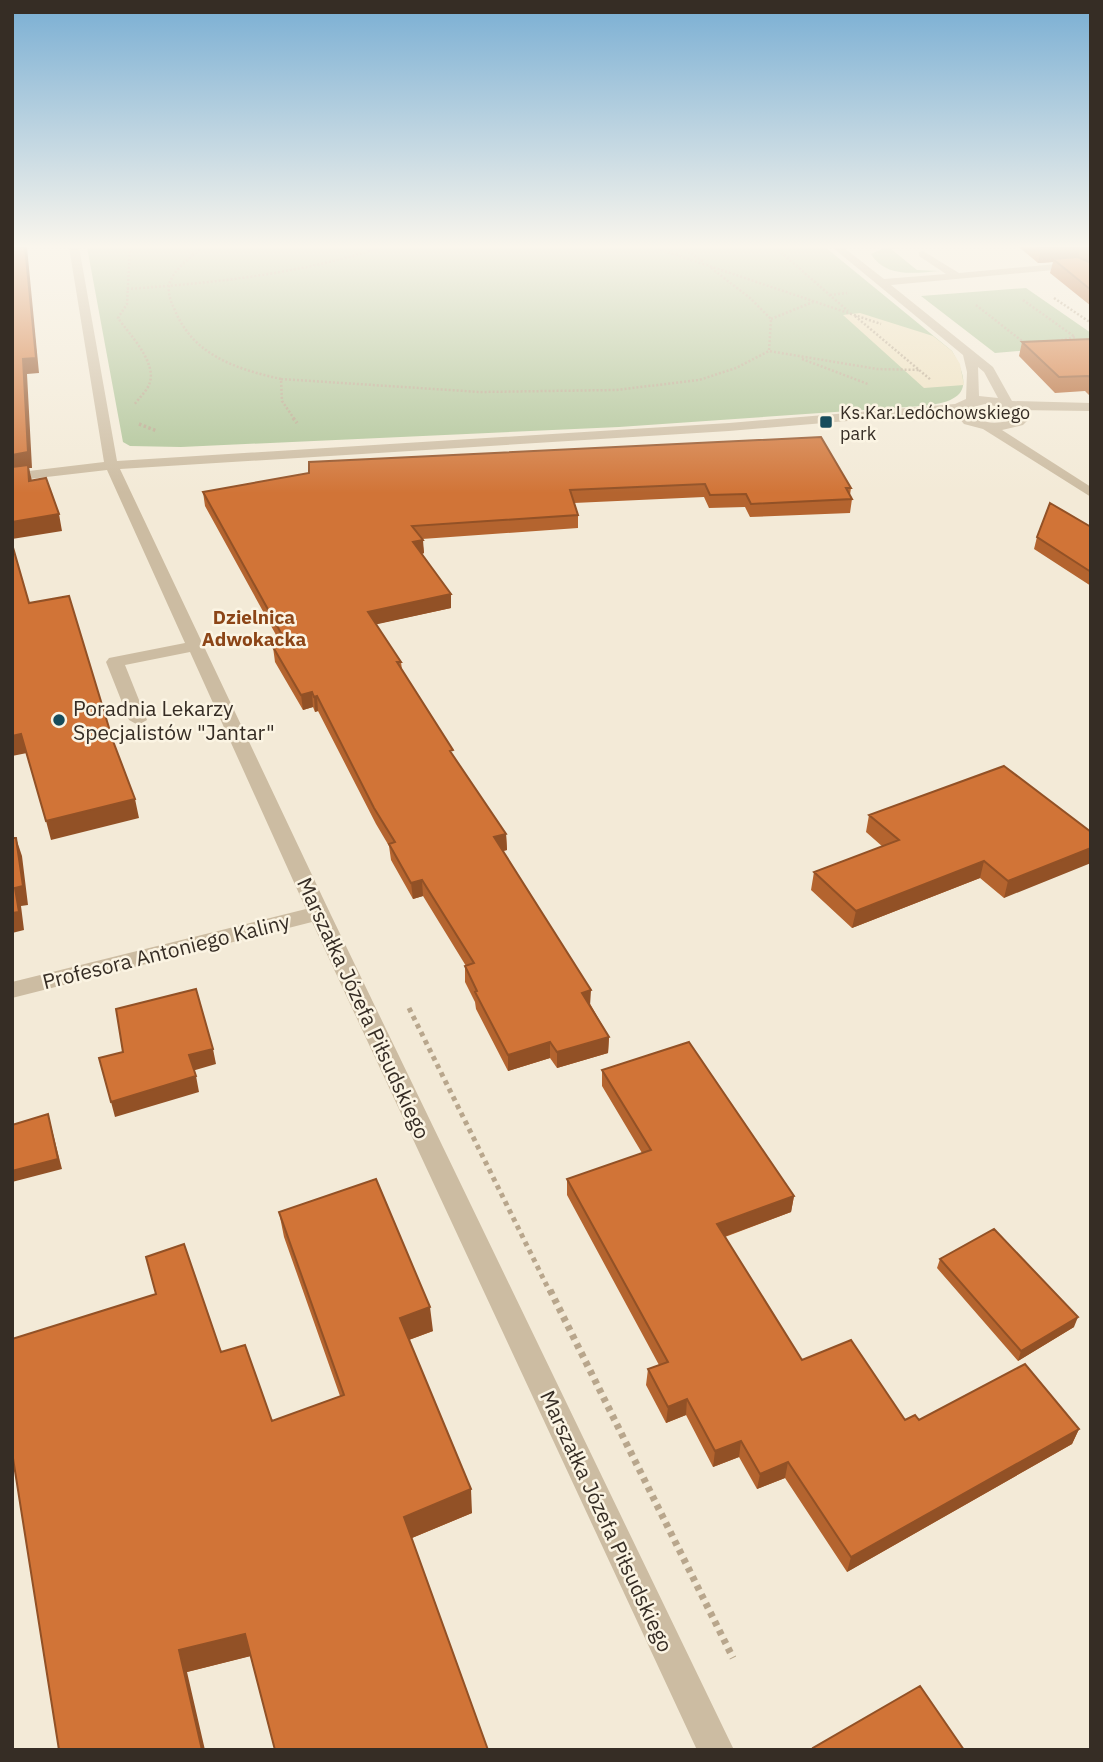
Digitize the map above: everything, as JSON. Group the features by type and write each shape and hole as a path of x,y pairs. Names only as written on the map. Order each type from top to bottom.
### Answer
{"street":[{"name":"Marszałka Józefa Piłsudskiego","path":"88,329 111,464 319,913 716,1750"},
{"path":"938,329 989,370 1011,405 1021,410 1026,427 1069,480"},
{"path":"969,354 973,372 972,401"},
{"path":"849,421 958,408 972,401 1091,409"},
{"path":"958,408 961,415 970,421"},
{"path":"12,477 111,464 455,441 849,421 970,421 985,425 1026,427 1091,409"},
{"path":"985,425 1091,493"},
{"path":"138,720 115,662 195,646"},
{"name":"Profesora Antoniego Kaliny","path":"12,990 319,913"}],"path":[{"path":"125,329 152,369 150,383 132,411"},
{"path":"183,329 193,343 228,363 251,372 281,379 423,392 564,393 633,389 688,381 730,370 769,351 877,369 920,370"},
{"path":"769,351 770,329"},
{"path":"870,329 932,381"},
{"path":"1006,329 1029,347 1020,348"},
{"path":"1052,342 1075,337 1064,329"},
{"path":"281,379 282,401 303,432"},
{"path":"132,420 162,432"},
{"path":"404,998 733,1658"}],"green space":[{"path":"102,329 925,329 952,351 959,364 963,384 956,397 922,406 619,427 181,447 130,446 123,442"},
{"path":"964,329 1086,329 1091,333 1091,345 995,353"}],"shaded area":[{"path":"859,329 912,329 933,336 952,351 960,364 964,385 924,388"}],"building":[{"path":"12,329 33,329 36,358 23,359 28,452 12,455"},
{"path":"1091,339 1091,378 1059,377 1022,342"},
{"path":"821,437 851,488 846,488 852,499 751,504 746,494 710,495 705,484 570,490 578,515 412,526 423,540 413,542 451,594 368,612 453,750 450,751 506,834 494,837 591,990 582,993 609,1037 557,1052 550,1042 508,1055 475,992 477,991 465,966 474,963 422,880 411,883 389,844 395,842 374,808 317,696 314,697 312,692 301,695 273,647 286,642 203,492 309,473 309,462"},
{"path":"28,465 29,481 46,478 59,514 12,522 12,467"},
{"path":"1050,503 1091,527 1091,572 1037,537"},
{"path":"12,544 29,603 69,596 113,741 135,799 46,821 21,734 12,736"},
{"path":"1004,766 1091,832 1091,848 1008,881 984,861 856,911 814,872 899,840 869,815"},
{"path":"12,838 16,838 23,886 15,888 19,912 12,913"},
{"path":"196,989 213,1049 189,1055 196,1076 111,1102 99,1058 123,1052 116,1009"},
{"path":"689,1042 794,1196 717,1224 802,1360 851,1340 905,1420 915,1415 919,1420 1025,1364 1079,1429 851,1557 788,1462 760,1474 741,1441 715,1451 687,1399 668,1407 648,1369 668,1362 567,1179 651,1150 602,1070"},
{"path":"48,1114 58,1159 12,1171 12,1125"},
{"path":"376,1179 430,1307 400,1318 471,1489 404,1517 488,1750 275,1750 245,1634 179,1650 202,1750 59,1750 12,1452 12,1339 156,1294 146,1257 184,1244 221,1352 245,1345 272,1421 344,1395 279,1212"},
{"path":"994,1229 1078,1317 1021,1351 940,1259"},
{"path":"920,1686 964,1750 814,1750 813,1748"}],"place":[{"name":"Ks.Kar.Ledóchowskiego park","path":"826,422"},
{"name":"Poradnia Lekarzy Specjalistów \"Jantar\"","path":"59,720"}],"district":[{"name":"Dzielnica Adwokacka","path":"254,628"}]}
